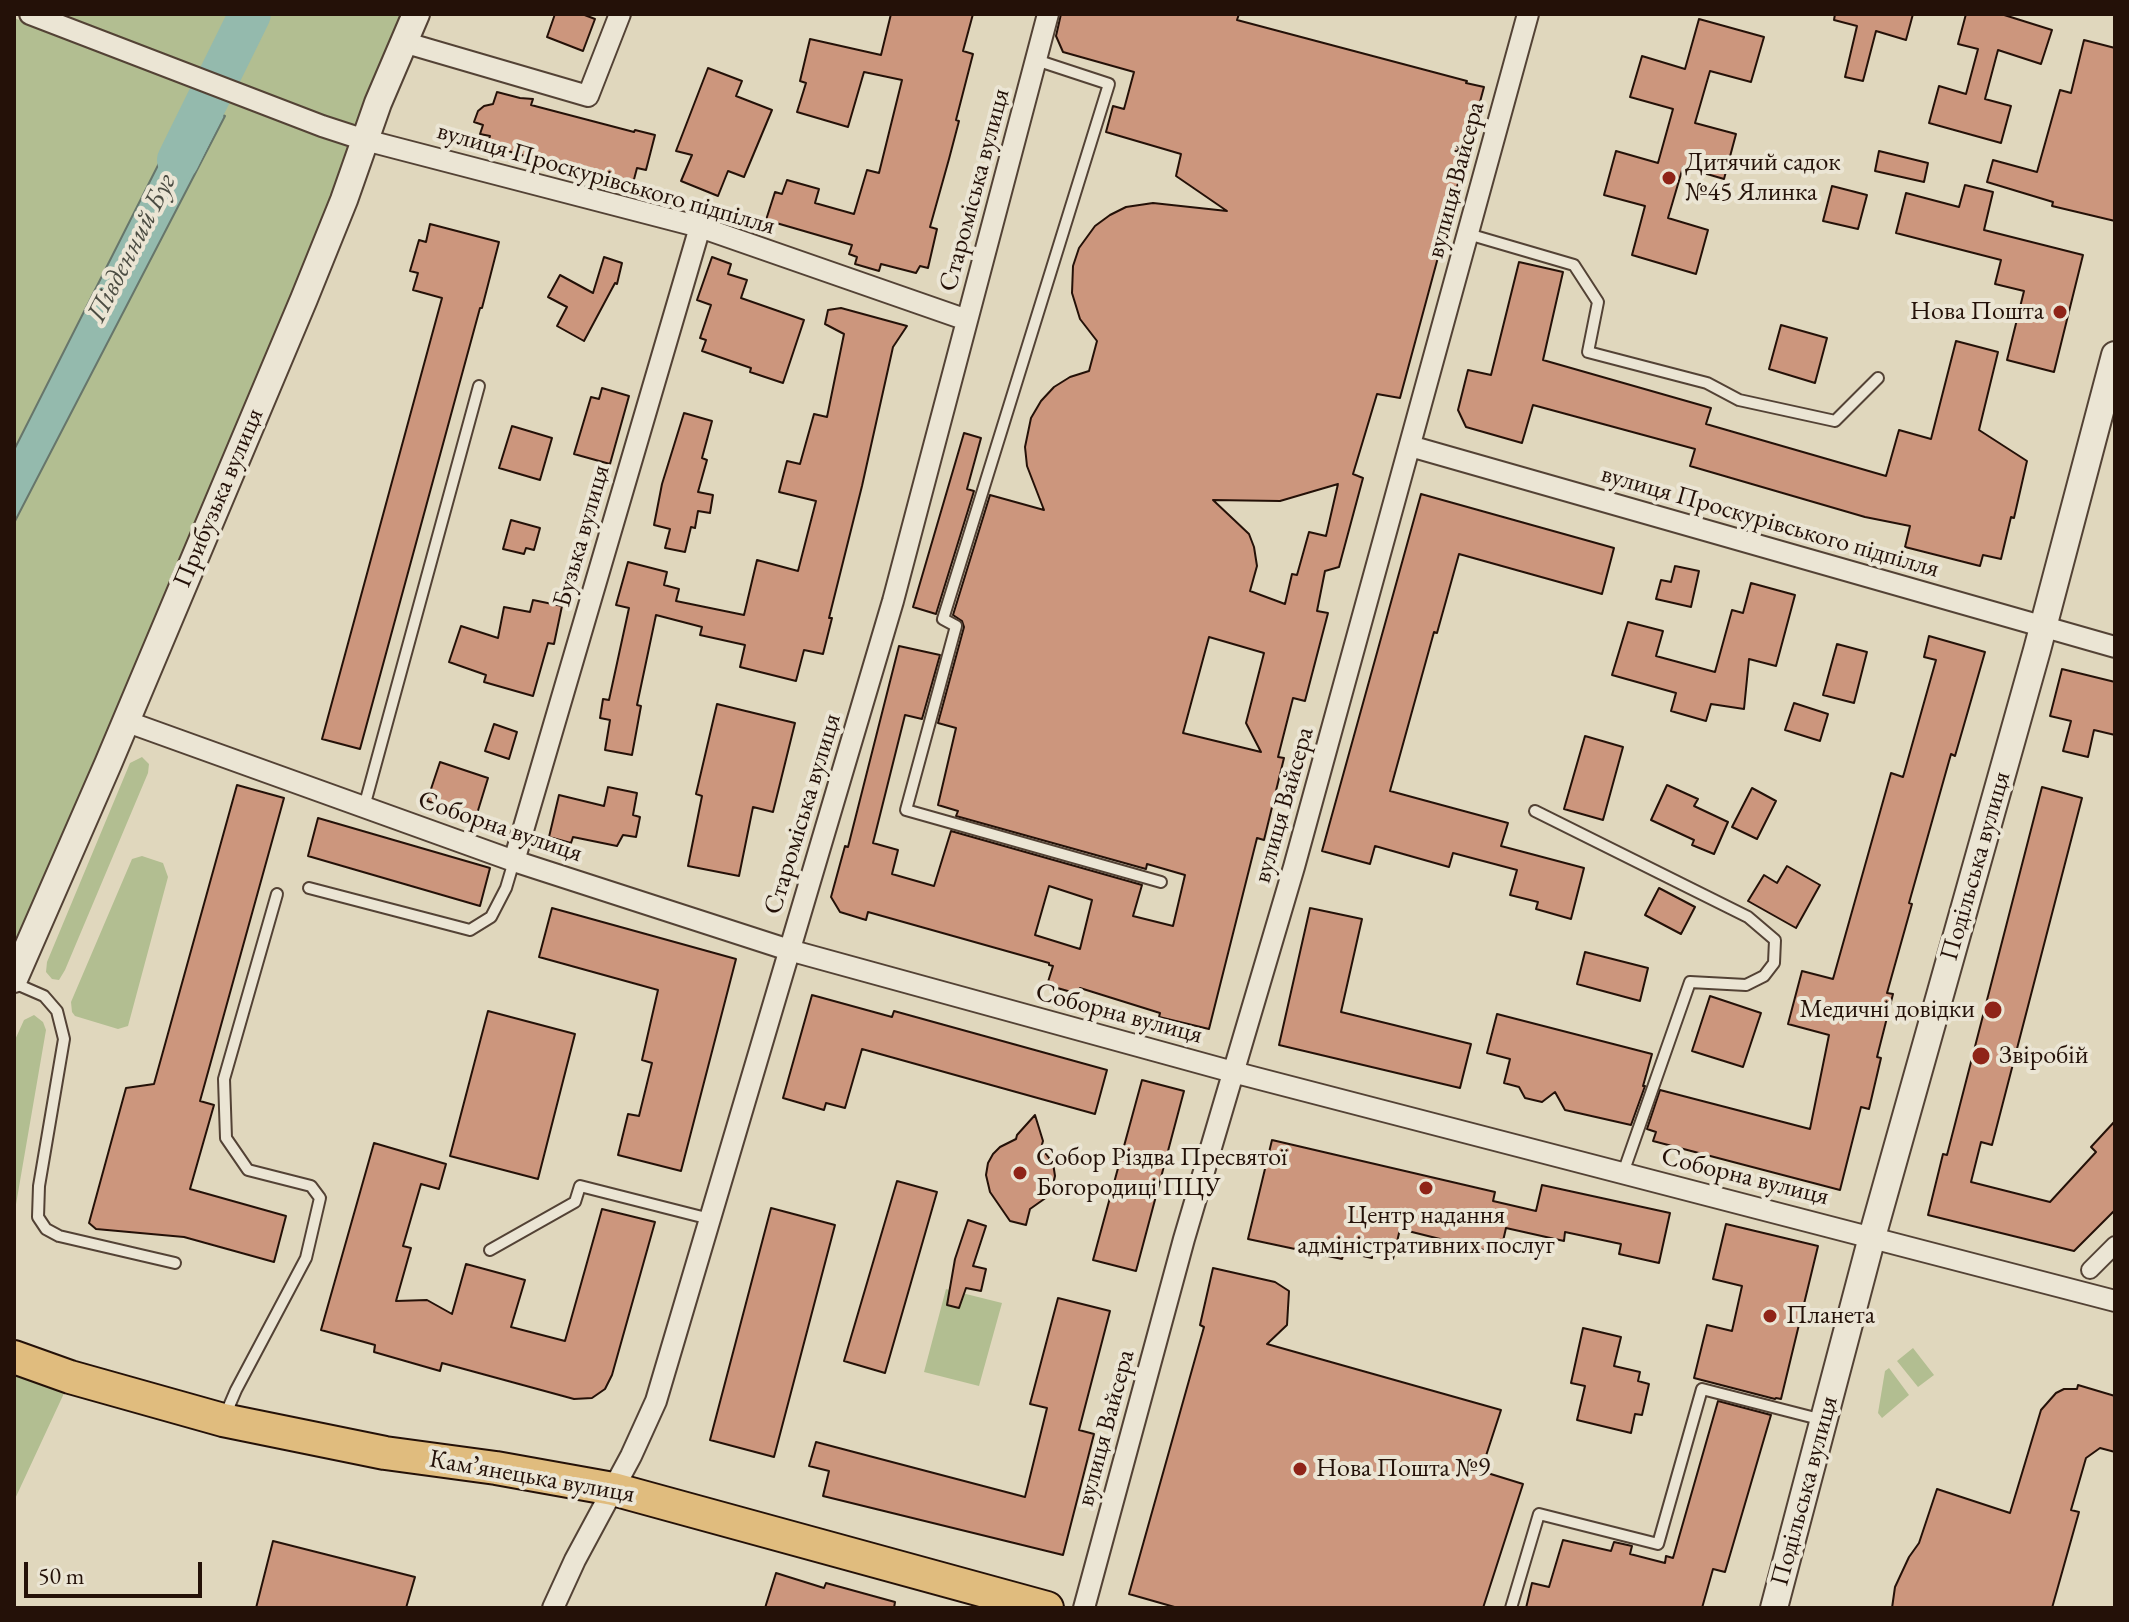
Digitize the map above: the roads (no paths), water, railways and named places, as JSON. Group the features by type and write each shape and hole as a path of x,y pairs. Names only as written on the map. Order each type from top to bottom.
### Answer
{"main road":[{"name":"Камʼянецька вулиця","path":"14,1357 70,1377 223,1420 385,1453 510,1470 613,1489 1047,1608"}],"street":[{"name":"вулиця Проскурівського підпілля","path":"30,14 266,106 365,140 700,227 967,320"},
{"name":"Прибузька вулиця","path":"14,981 304,299 344,200 378,103 416,14"},
{"path":"403,42 588,96 620,14"},
{"name":"Староміська вулиця","path":"553,1608 656,1401 893,601 1048,14"},
{"name":"вулиця Вайсера","path":"1084,1608 1184,1239 1294,867 1528,14"},
{"name":"Бузька вулиця","path":"514,861 700,227"},
{"name":"Подільська вулиця","path":"1774,1608 1872,1237 2043,628 2115,355"},
{"name":"вулиця Проскурівського підпілля","path":"1410,446 2115,647"},
{"name":"Соборна вулиця","path":"125,721 514,861 789,950 1233,1072 2115,1301"},
{"path":"2090,1270 2115,1245"}],"lane":[{"path":"1036,60 1109,84 943,619 956,626 906,810 1161,882"},
{"path":"1468,234 1574,265 1598,302 1588,352 1707,383 1739,400 1835,421 1878,378"},
{"path":"364,807 479,386"},
{"path":"1535,811 1748,917 1775,940 1774,963 1764,976 1746,985 1690,982 1623,1173"},
{"path":"309,888 470,930 491,917 506,888 514,861"},
{"path":"223,1420 306,1258 320,1198 311,1186 248,1170 226,1138 224,1079 277,894"},
{"path":"14,981 44,996 57,1011 64,1039 39,1186 38,1217 46,1229 59,1236 175,1263"},
{"path":"490,1250 575,1202 580,1186 710,1219"},
{"path":"1511,1608 1539,1514 1658,1544 1702,1389 1824,1420"}],"water":[{"path":"190,102 225,116 14,523 14,450"}],"waterway":[{"name":"Південний Буг","path":"178,160 250,14"}],"place":[{"name":"Дитячий садок №45 Ялинка","path":"1669,178"},
{"name":"Нова Пошта","path":"2060,312"},
{"name":"Медичні довідки","path":"1993,1010"},
{"name":"Звіробій","path":"1981,1056"},
{"name":"Собор Різдва Пресвятої Богородиці ПЦУ","path":"1020,1173"},
{"name":"Центр надання адміністративних послуг","path":"1426,1188"},
{"name":"Планета","path":"1770,1316"},
{"name":"Нова Пошта №9","path":"1300,1469"}]}
